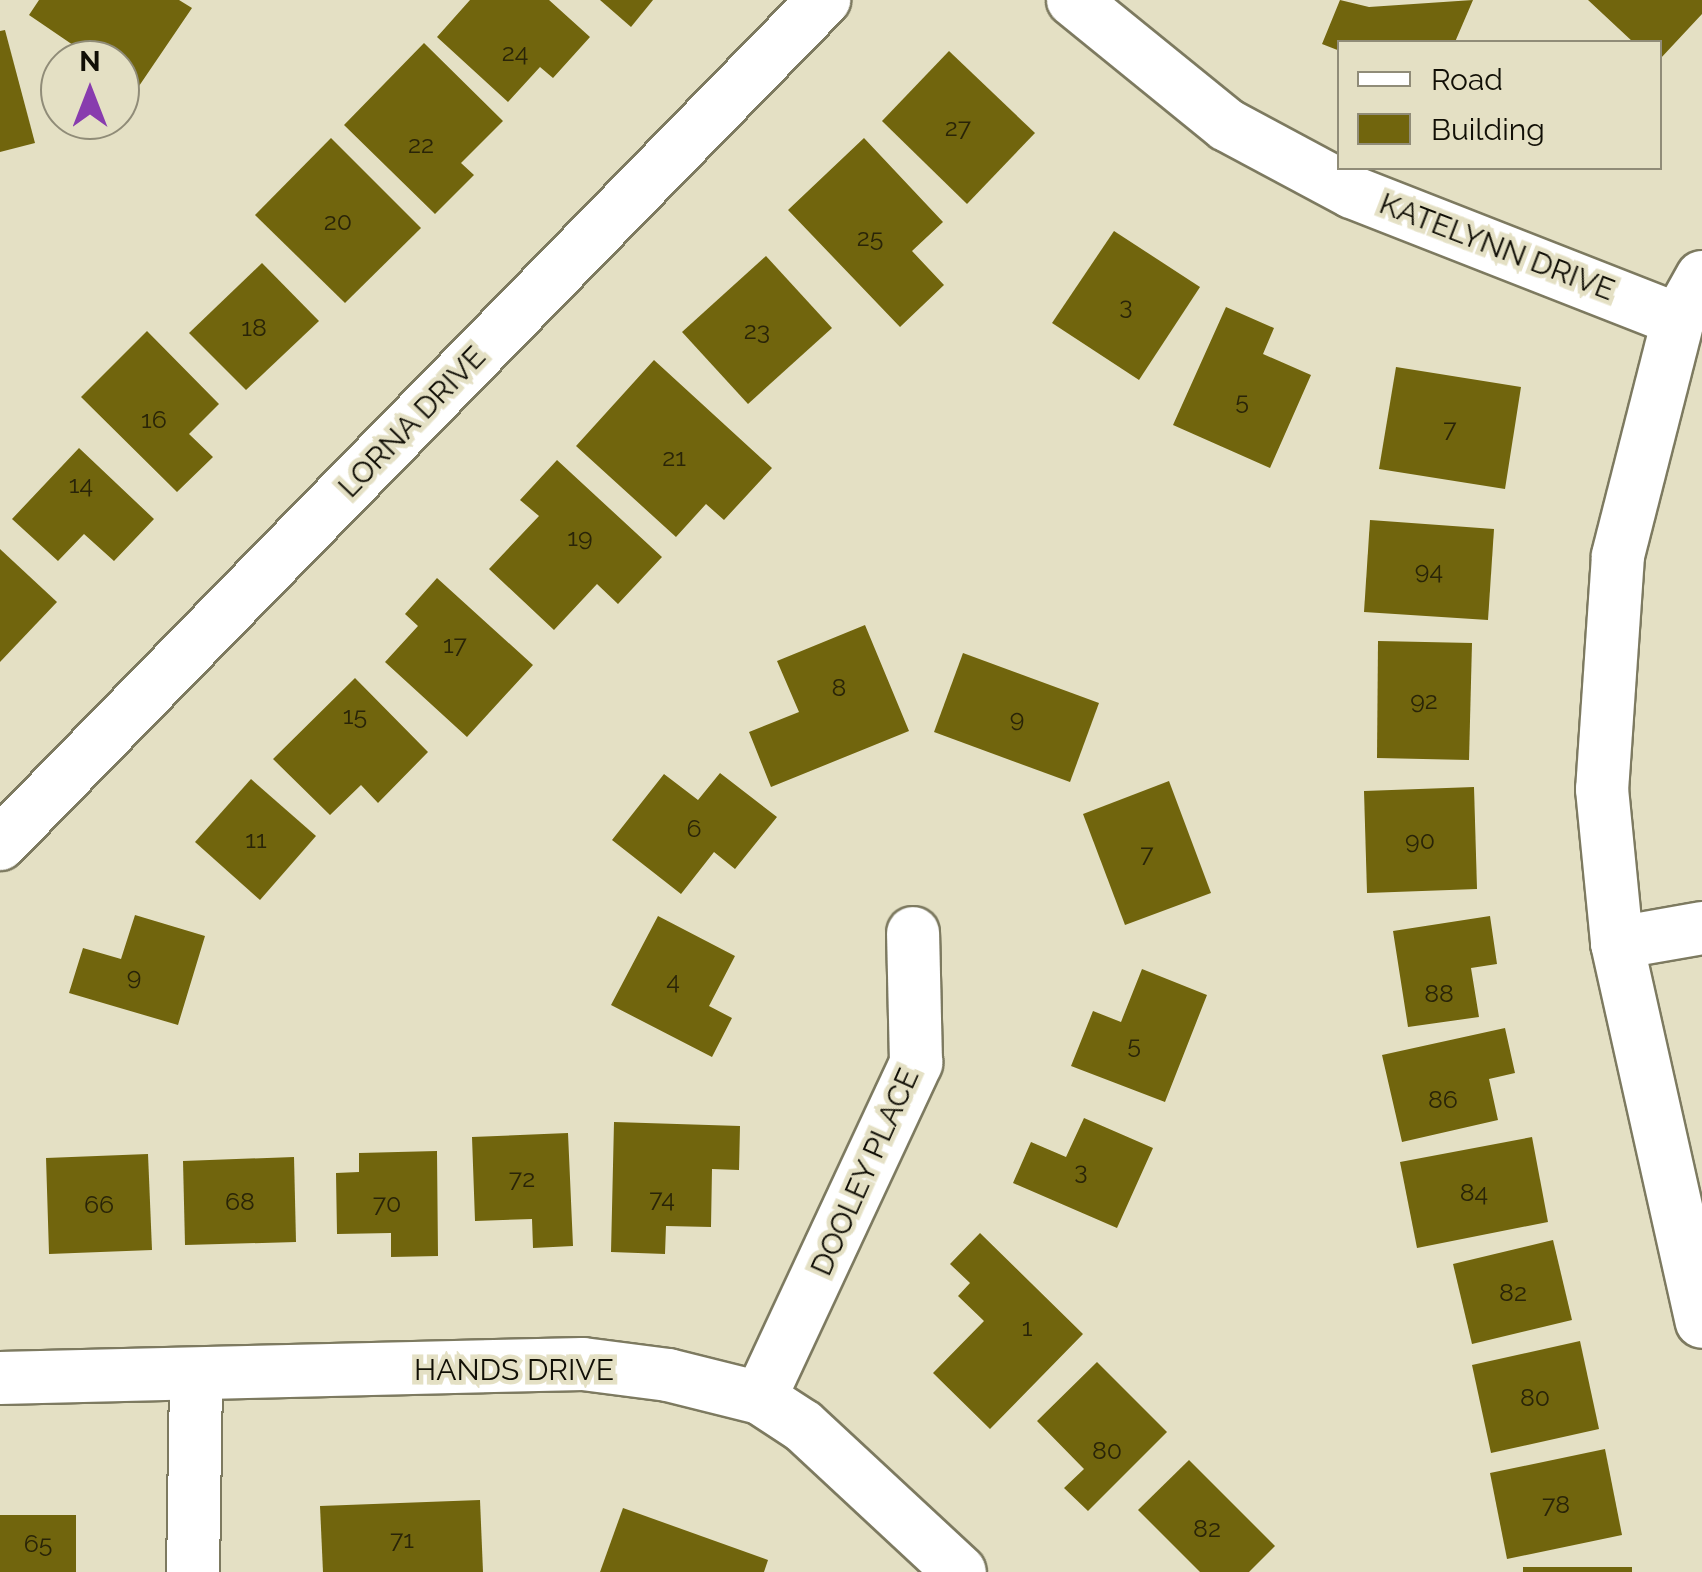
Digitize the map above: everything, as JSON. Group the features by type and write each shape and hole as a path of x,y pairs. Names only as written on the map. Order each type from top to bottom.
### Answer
{"street":[{"name":"LORNA DRIVE","path":"0,844 824,0"},
{"name":"KATELYNN DRIVE","path":"1073,0 1227,126 1352,192 1690,298"},
{"path":"1690,298 1618,556 1604,671 1602,789 1618,943 1702,1322"},
{"path":"1618,943 1702,928"},
{"name":"DOOLEY PLACE","path":"760,1398 916,1063 913,933"},
{"name":"HANDS DRIVE","path":"0,1378 583,1364 760,1398"},
{"path":"192,1572 196,1375"},
{"path":"760,1398 960,1572"}],"building":[{"path":"39,0 179,0 192,8 140,85 140,40 66,40 29,15"},
{"path":"470,0 549,0 590,37 553,78 540,67 508,102 437,37"},
{"path":"600,0 653,0 631,27"},
{"path":"1340,0 1369,7 1473,0 1456,40 1337,40 1337,50 1322,44"},
{"path":"1588,0 1702,0 1702,14 1662,57 1662,40 1631,40"},
{"path":"5,30 35,143 0,152 0,31"},
{"path":"424,43 503,121 461,163 474,175 435,214 344,125"},
{"path":"949,51 1035,133 967,204 882,121"},
{"path":"331,138 421,228 345,303 255,215"},
{"path":"864,138 943,222 912,251 944,285 900,327 788,210"},
{"path":"1114,231 1200,287 1139,380 1052,323"},
{"path":"766,256 832,328 748,404 682,332"},
{"path":"262,263 319,321 246,390 189,333"},
{"path":"1226,307 1274,328 1263,354 1311,375 1270,468 1173,425"},
{"path":"147,331 219,404 189,434 213,457 177,492 81,397"},
{"path":"654,360 772,468 724,520 706,504 676,537 576,446"},
{"path":"1396,367 1521,387 1505,489 1379,469"},
{"path":"79,448 154,519 114,561 84,534 58,561 12,519"},
{"path":"557,460 662,557 618,604 597,584 554,630 489,569 539,516 520,500"},
{"path":"1370,520 1494,529 1488,620 1364,612"},
{"path":"0,549 57,602 0,662"},
{"path":"437,578 533,665 467,737 385,662 418,626 405,614"},
{"path":"865,625 909,731 771,787 749,732 799,712 777,661"},
{"path":"1378,641 1472,643 1469,760 1377,758"},
{"path":"963,653 1099,703 1070,782 934,732"},
{"path":"355,678 428,752 378,803 361,785 330,815 273,759"},
{"path":"720,773 777,817 735,869 714,852 681,894 612,840 664,774 698,800"},
{"path":"251,779 316,836 260,900 195,842"},
{"path":"1169,781 1211,893 1125,925 1083,814"},
{"path":"1474,787 1477,889 1367,893 1364,791"},
{"path":"135,915 205,936 178,1025 69,993 83,948 121,959"},
{"path":"658,916 735,956 709,1006 732,1018 712,1057 611,1005"},
{"path":"1490,916 1497,964 1471,968 1479,1017 1408,1027 1393,931"},
{"path":"1142,969 1207,995 1165,1102 1071,1066 1093,1011 1121,1022"},
{"path":"1505,1028 1515,1073 1489,1079 1498,1120 1402,1142 1382,1055"},
{"path":"1084,1118 1153,1148 1117,1228 1013,1183 1031,1142 1066,1157"},
{"path":"614,1122 740,1126 739,1170 712,1169 711,1227 666,1226 665,1254 611,1252"},
{"path":"568,1133 573,1246 533,1248 532,1219 475,1221 472,1137"},
{"path":"1532,1137 1548,1222 1417,1248 1400,1162"},
{"path":"437,1151 438,1256 391,1257 391,1233 337,1234 336,1173 359,1172 359,1153"},
{"path":"148,1154 152,1250 49,1254 46,1158"},
{"path":"294,1157 296,1242 185,1245 183,1161"},
{"path":"980,1233 1083,1334 990,1429 933,1373 984,1321 958,1296 970,1283 950,1264"},
{"path":"1553,1240 1572,1320 1472,1344 1453,1264"},
{"path":"1580,1341 1599,1429 1491,1453 1472,1365"},
{"path":"1097,1362 1167,1432 1088,1511 1064,1488 1084,1469 1037,1421"},
{"path":"1605,1449 1622,1535 1507,1559 1490,1473"},
{"path":"1189,1460 1275,1546 1249,1572 1200,1572 1138,1510"},
{"path":"480,1500 483,1572 323,1572 320,1506"},
{"path":"623,1508 768,1560 764,1572 600,1572"},
{"path":"0,1515 76,1515 76,1572 0,1572"},
{"path":"1523,1567 1632,1567 1632,1572 1523,1572"}]}
